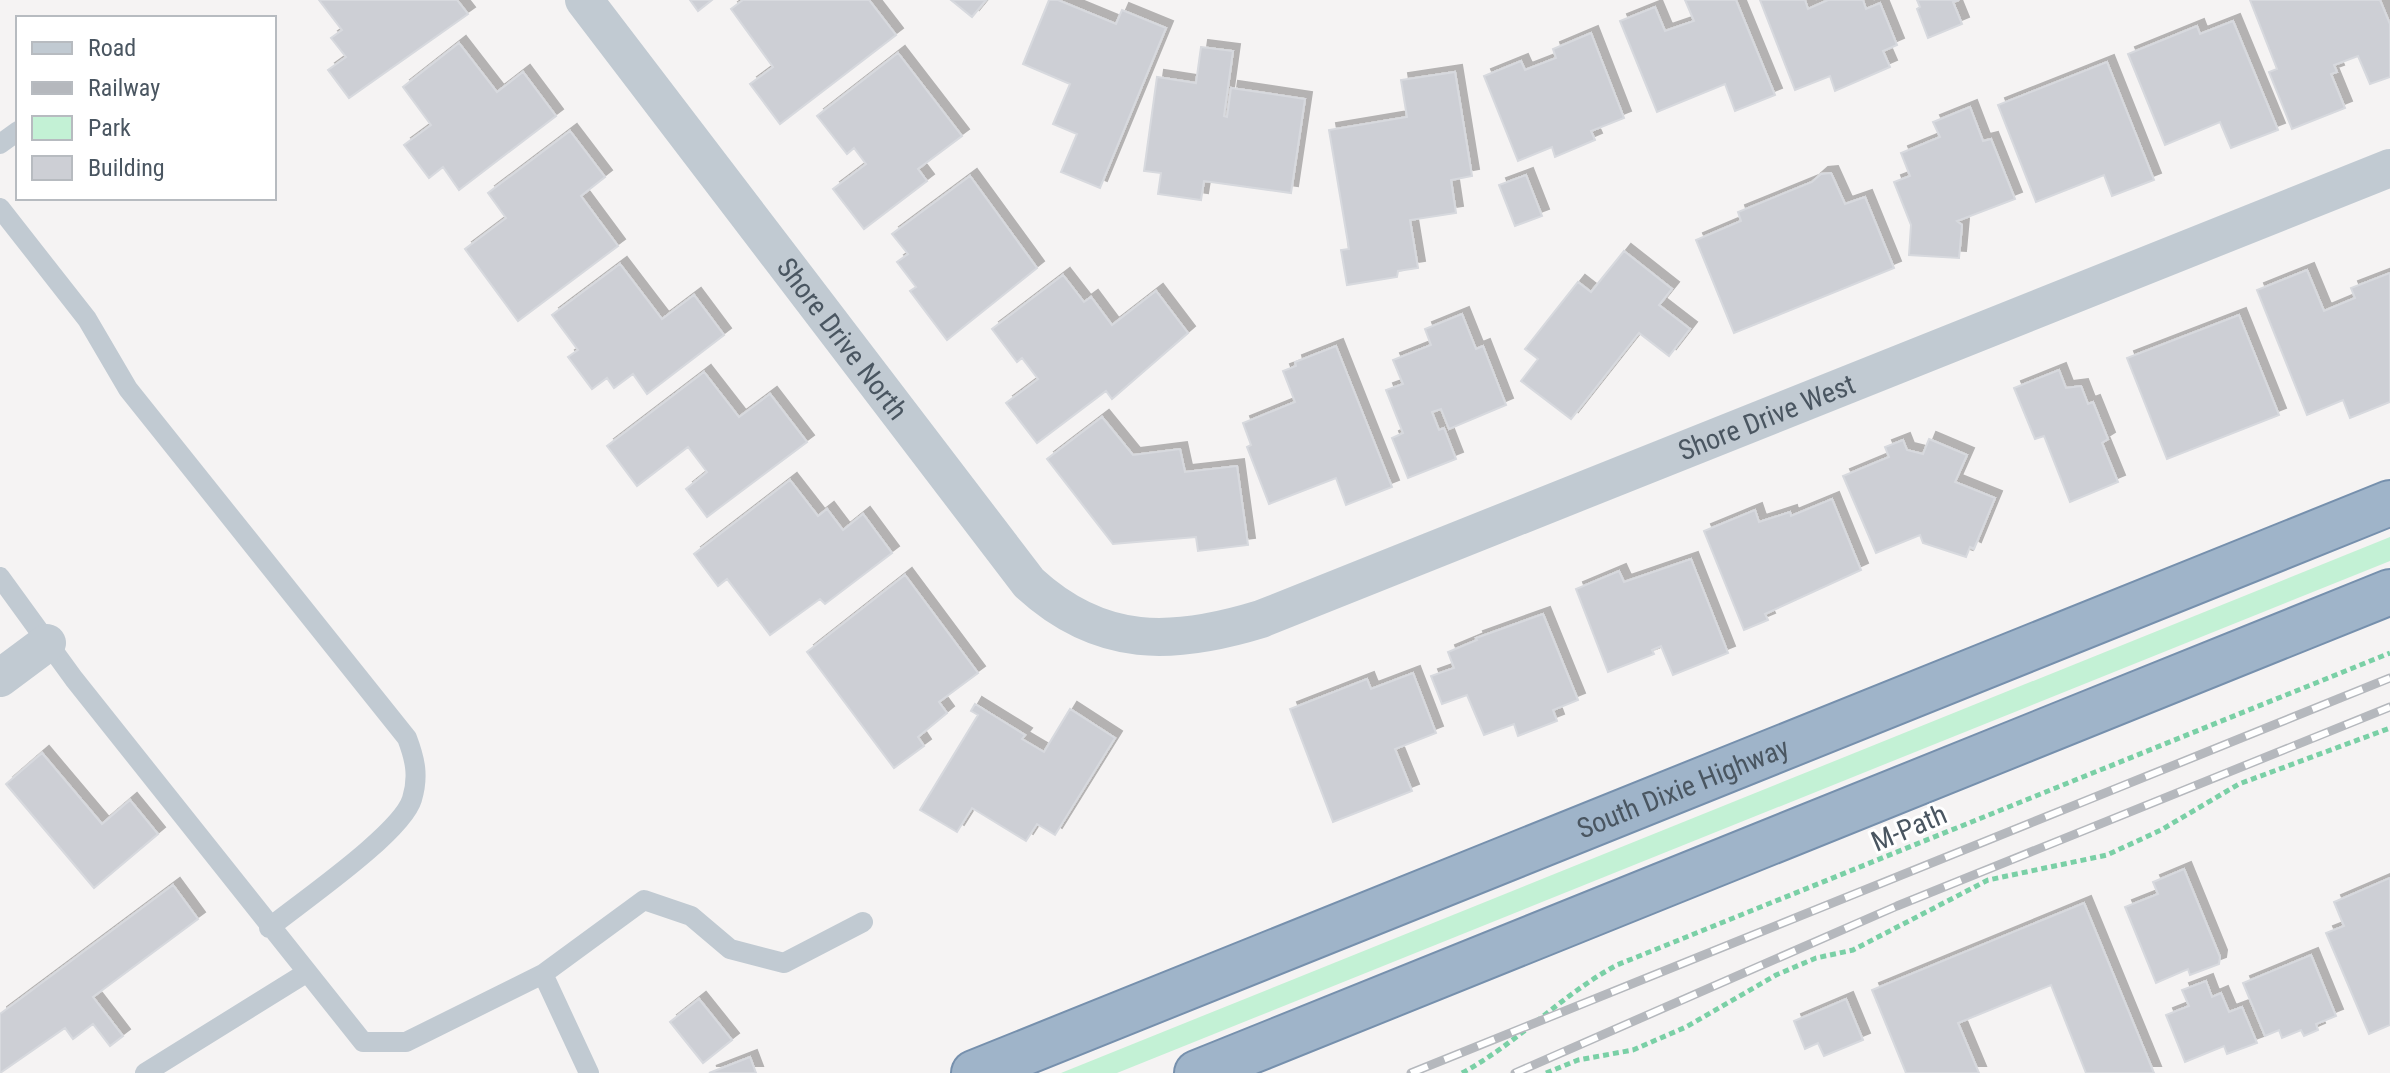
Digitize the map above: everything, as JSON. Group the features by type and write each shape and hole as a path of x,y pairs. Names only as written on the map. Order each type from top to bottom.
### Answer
{"highway":[{"name":"South Dixie Highway","path":"974,1073 2390,503"},
{"path":"1197,1073 2390,592"}],"street":[{"name":"Shore Drive North","path":"584,0 1029,583 1070,614 1135,636"},
{"name":"Shore Drive West","path":"1135,636 1187,638 1261,619 2390,168"},
{"path":"0,678 47,643"}],"lane":[{"path":"0,208 87,319 128,389 407,738 417,764 412,801 393,829 269,928"},
{"path":"0,577 47,643 269,928 363,1042 406,1042 543,974 644,900 691,916 730,949 784,963 863,922"},
{"path":"145,1073 306,973"},
{"path":"543,974 589,1073"}],"path":[{"name":"M-Path","path":"1462,1073 1502,1050 1577,989 1617,965 2390,653"},
{"path":"1546,1073 1578,1060 1633,1050 1686,1027 1776,975 1816,958 1853,950 1988,880 2107,855 2161,830 2239,784 2390,728"}],"green space":[{"path":"2390,537 2390,561 1117,1073 1061,1073"}],"building":[{"path":"319,0 457,0 468,14 349,98 328,70 346,57 331,38 342,30"},
{"path":"690,0 712,0 698,11"},
{"path":"743,0 869,0 896,35 780,124 750,84 773,67 731,9"},
{"path":"951,0 986,0 972,17"},
{"path":"1049,0 1058,0 1116,24 1122,10 1166,28 1100,188 1061,172 1077,134 1053,124 1070,84 1023,64"},
{"path":"1685,0 1736,0 1775,95 1735,111 1725,84 1657,112 1620,21 1655,7 1665,31 1694,21"},
{"path":"1760,0 1805,0 1808,9 1828,0 1863,0 1866,9 1880,3 1897,45 1883,51 1890,67 1835,91 1830,76 1795,90"},
{"path":"1917,0 1959,0 1953,2 1962,24 1928,38 1917,9 1920,7"},
{"path":"2250,0 2380,0 2390,24 2390,77 2370,84 2358,56 2334,65 2337,72 2331,74 2345,108 2292,129 2269,72 2277,69"},
{"path":"2233,21 2278,130 2231,148 2220,122 2165,145 2128,54 2197,26 2200,34"},
{"path":"1591,33 1624,118 1591,131 1595,140 1555,157 1552,147 1518,161 1484,76 1521,61 1525,70 1556,58 1553,49"},
{"path":"459,43 497,92 523,72 556,116 459,190 443,167 429,178 404,145 431,125 403,87"},
{"path":"1201,47 1233,51 1224,116 1227,117 1231,88 1305,99 1291,193 1204,181 1201,200 1158,194 1161,173 1144,171 1157,77 1196,83"},
{"path":"898,53 962,136 918,169 927,181 864,229 833,189 866,164 854,148 847,154 817,116"},
{"path":"2107,62 2154,180 2112,196 2104,175 2036,202 1998,105"},
{"path":"1455,72 1472,176 1451,180 1456,213 1410,220 1418,268 1398,271 1397,277 1347,285 1341,250 1349,249 1329,130 1407,117 1401,80"},
{"path":"1970,107 1983,141 1991,139 2015,199 1957,221 1962,225 1959,258 1909,255 1911,225 1894,182 1910,176 1901,153 1940,137 1933,122"},
{"path":"570,131 605,177 581,196 618,246 518,321 465,249 506,218 488,193"},
{"path":"1831,173 1845,204 1865,197 1894,268 1734,333 1696,240 1741,221 1738,212 1812,182 1821,174"},
{"path":"1526,175 1542,216 1515,226 1499,185"},
{"path":"970,176 1037,268 947,340 910,291 916,287 897,262 908,254 892,234"},
{"path":"1624,251 1672,289 1659,305 1690,329 1669,356 1639,333 1571,419 1521,381 1538,359 1525,349 1578,282 1591,292"},
{"path":"620,264 662,319 694,295 724,335 647,394 633,374 614,388 607,378 592,389 568,357 578,350 552,315"},
{"path":"2307,270 2324,311 2355,298 2351,288 2390,273 2390,402 2350,418 2343,400 2307,415 2257,290"},
{"path":"1063,275 1084,302 1091,297 1112,325 1156,291 1188,333 1112,399 1106,391 1037,443 1006,403 1038,379 1022,358 1017,362 992,329"},
{"path":"1462,314 1476,349 1483,346 1506,405 1449,429 1441,409 1432,412 1439,430 1444,428 1456,459 1408,478 1392,438 1403,433 1386,390 1403,384 1393,360 1431,345 1425,329"},
{"path":"2239,315 2279,415 2167,459 2127,358"},
{"path":"1336,346 1392,487 1346,505 1336,478 1269,504 1247,447 1251,445 1243,423 1295,402 1283,371 1296,366 1295,362"},
{"path":"2059,370 2066,388 2081,386 2088,404 2093,402 2108,439 2102,443 2118,482 2070,502 2044,436 2035,439 2014,388"},
{"path":"704,372 739,417 770,394 807,442 707,517 686,489 707,472 688,447 637,486 607,446"},
{"path":"1102,417 1133,455 1180,449 1185,472 1237,466 1248,545 1198,551 1196,537 1113,544 1047,459"},
{"path":"1929,439 1967,455 1955,482 1995,498 1974,549 1970,547 1966,557 1923,543 1920,535 1876,553 1843,476 1889,457 1885,447 1903,440 1907,450 1923,454"},
{"path":"790,480 818,516 827,509 843,530 863,514 892,553 825,604 820,599 770,635 727,579 718,586 694,554"},
{"path":"1832,499 1861,570 1765,614 1768,620 1744,630 1704,531 1755,510 1759,522 1790,512 1791,516"},
{"path":"1691,559 1728,653 1673,675 1661,646 1652,650 1654,654 1608,672 1576,589 1619,571 1624,582"},
{"path":"905,575 978,673 939,702 947,713 918,737 924,746 894,768 807,652"},
{"path":"1543,614 1578,700 1553,710 1557,721 1518,736 1514,724 1484,735 1467,695 1442,704 1431,676 1454,668 1448,652 1476,638"},
{"path":"1413,673 1436,733 1395,749 1412,791 1333,822 1290,709 1367,679 1371,689"},
{"path":"975,704 1025,735 1022,739 1044,752 1070,709 1115,738 1055,835 1037,824 1026,841 972,808 957,832 920,810 978,715 971,711"},
{"path":"42,753 102,824 130,800 158,834 94,888 6,784"},
{"path":"2184,869 2220,957 2219,964 2190,975 2188,969 2156,983 2125,907 2158,894 2153,882"},
{"path":"2390,878 2390,1025 2369,1034 2326,933 2344,926 2334,902"},
{"path":"173,885 198,919 93,997 123,1036 110,1046 93,1024 73,1039 65,1028 0,1073 0,1014"},
{"path":"2084,903 2154,1073 2086,1073 2051,985 1958,1023 1979,1073 1906,1073 1872,990"},
{"path":"2311,955 2336,1016 2316,1024 2318,1030 2304,1036 2301,1030 2282,1038 2279,1030 2265,1036 2243,983"},
{"path":"2206,981 2212,997 2221,993 2229,1012 2242,1007 2257,1043 2227,1054 2224,1046 2185,1062 2166,1015 2189,1006 2182,990"},
{"path":"699,999 732,1040 703,1063 670,1022"},
{"path":"1846,999 1863,1040 1824,1056 1818,1043 1805,1049 1794,1021"},
{"path":"750,1057 756,1073 709,1073"}],"railway":[{"path":"1411,1073 2390,678"},
{"path":"1515,1073 1897,906 2390,707"}]}
